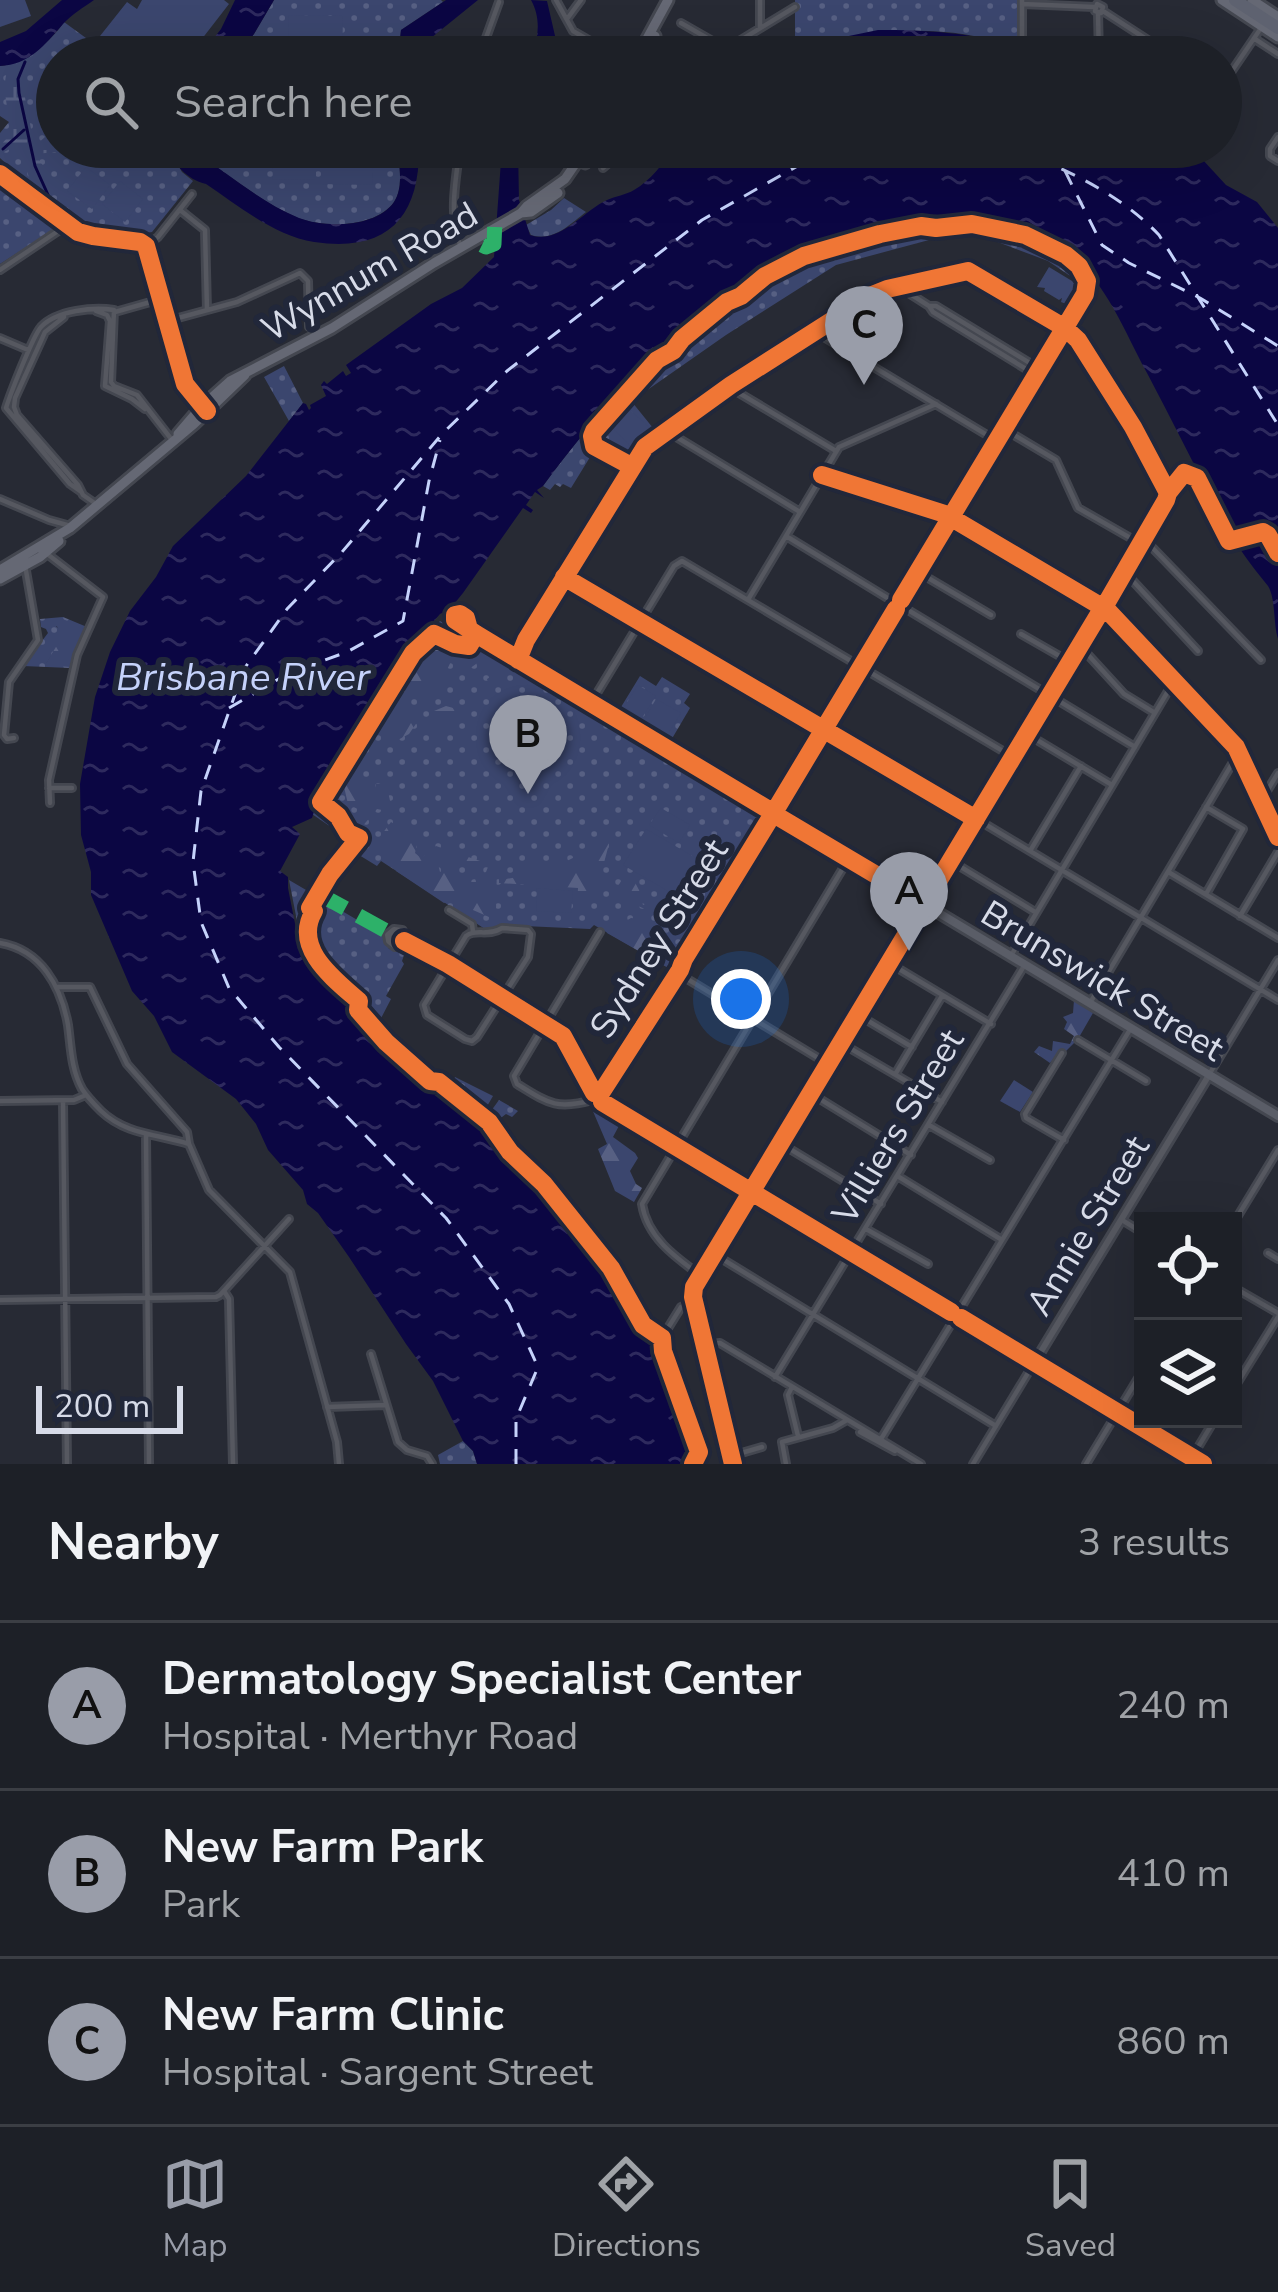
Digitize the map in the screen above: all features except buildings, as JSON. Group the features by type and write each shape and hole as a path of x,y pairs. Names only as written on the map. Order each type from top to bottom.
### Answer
{"highway":[{"path":"1235,0 1276,22"}],"main road":[{"path":"652,36 672,0"},
{"path":"1222,0 1262,26 1276,22"},
{"path":"1252,0 1276,22"},
{"name":"Wynnum Road","path":"2,575 46,553 245,375 527,210 573,168"},
{"name":"Wynnum Road","path":"2,575 71,527"},
{"path":"32,552 46,553"},
{"name":"Brunswick Street","path":"469,629 1278,1116"}],"street":[{"path":"556,0 573,31 582,36"},
{"path":"566,20 581,0"},
{"path":"760,0 760,28"},
{"path":"487,36 499,2"},
{"path":"1022,36 1022,2 1098,7 1142,36"},
{"path":"747,36 795,7"},
{"path":"681,23 704,36"},
{"path":"1242,57 1262,26"},
{"path":"1255,39 1278,54"},
{"path":"1278,137 1270,149 1270,156 1278,161"},
{"path":"458,168 456,235 461,247"},
{"path":"0,174 87,235 146,246 185,384 205,409"},
{"path":"146,246 193,194"},
{"path":"180,210 205,231 207,310"},
{"path":"0,270 68,225"},
{"path":"516,658 645,447 815,329 872,295 902,285 968,271 1065,328 1078,340 1133,427 1168,494"},
{"path":"167,321 242,301 301,273 308,280 309,327"},
{"path":"902,285 933,312 1038,372"},
{"name":"Sydney Street","path":"597,1097 677,974 1085,294"},
{"path":"98,504 72,487 6,409 41,327 74,310 115,312 161,299"},
{"path":"96,311 107,315 110,322 105,386 146,410 175,437"},
{"path":"115,312 110,380 136,394 146,410"},
{"path":"68,313 45,332 14,407 78,485 84,516"},
{"path":"815,329 997,441"},
{"path":"0,338 30,352"},
{"path":"730,385 836,451"},
{"path":"747,600 836,451 845,442 936,404"},
{"path":"667,429 800,512"},
{"path":"1004,429 1056,460 1078,508 1143,542 1262,660"},
{"path":"822,475 951,517 1097,604"},
{"path":"1107,602 1182,475"},
{"path":"0,499 71,527"},
{"path":"49,520 56,527 54,538"},
{"path":"785,536 1135,747"},
{"path":"46,553 103,597 78,653 50,803"},
{"path":"591,703 679,561 1013,758"},
{"path":"14,738 4,736 8,683 38,640 25,565"},
{"path":"918,572 992,615"},
{"path":"1123,575 1198,651"},
{"path":"564,577 1278,1000"},
{"path":"1099,614 1097,604 1103,600 1110,605 1109,612"},
{"path":"762,1447 732,1460 694,1287 1099,614 1109,612"},
{"path":"1109,612 1239,752 1278,837"},
{"path":"1022,634 1070,662"},
{"path":"1080,646 1124,694 1155,712"},
{"path":"1011,955 1174,681"},
{"path":"1027,734 1112,784"},
{"path":"1090,1003 1239,752"},
{"path":"1030,851 1081,766"},
{"path":"1259,796 1278,773"},
{"path":"50,788 72,788"},
{"path":"1206,807 1243,829 1206,894"},
{"path":"1240,916 1278,852"},
{"path":"700,1275 666,1250 642,1205 849,859"},
{"path":"951,861 1036,912"},
{"path":"1168,872 1278,938"},
{"path":"448,910 472,925 473,932"},
{"path":"502,928 531,934 528,957 472,1041 424,1011 448,964 473,932 494,933 502,928"},
{"path":"597,1097 555,1106 517,1084 515,1072 600,932"},
{"path":"404,941 563,1036 597,1097 1190,1461 1203,1464"},
{"path":"0,944 25,950 56,987 73,1065 86,1095 128,1129 188,1144"},
{"path":"1209,1075 1278,960"},
{"path":"889,963 991,1024"},
{"name":"Villiers Street","path":"775,1377 1025,964"},
{"path":"677,974 828,1064"},
{"path":"56,987 90,987 127,1064 187,1132 209,1190 294,1279 339,1464"},
{"path":"896,1075 942,996"},
{"path":"858,1015 912,1047"},
{"path":"880,1439 1131,1028"},
{"path":"1078,1040 1146,1081"},
{"path":"841,1043 942,1102"},
{"path":"1062,1053 1024,1114 1064,1140"},
{"name":"Annie Street","path":"973,1464 1209,1075"},
{"path":"810,1093 911,1155"},
{"path":"0,1101 63,1101 86,1095"},
{"path":"63,1101 67,1464"},
{"path":"929,1125 990,1160"},
{"path":"146,1135 149,1464"},
{"path":"780,1143 881,1204"},
{"path":"1240,1212 1278,1150"},
{"path":"898,1177 1001,1240"},
{"path":"0,1300 216,1297 289,1219"},
{"path":"1122,1220 1134,1227"},
{"path":"866,1229 928,1264"},
{"path":"1268,1253 1278,1259"},
{"path":"713,1254 996,1426"},
{"path":"224,1291 229,1299 233,1464"},
{"path":"1242,1293 1278,1315 1242,1375"},
{"path":"668,1328 681,1306 694,1301"},
{"path":"704,1345 720,1343 921,1464"},
{"path":"371,1354 398,1442 427,1456 431,1464"},
{"path":"1048,1371 1054,1367 1111,1403"},
{"path":"1086,1464 1134,1385"},
{"path":"792,1387 788,1395 798,1436"},
{"path":"327,1407 386,1405"},
{"path":"786,1464 782,1442 847,1420"},
{"path":"1190,1461 1210,1428"},
{"path":"860,1432 891,1451 900,1450"}],"green space":[{"path":"0,0 25,0 31,16 0,27"},
{"path":"142,0 224,0 229,4 204,36 100,36 127,2 137,9"},
{"path":"274,0 443,2 401,30 400,36 254,34"},
{"path":"795,0 1018,0 1018,36 906,31 795,36"},
{"path":"289,15 343,16 343,36 288,36"},
{"path":"64,22 83,36 53,36"},
{"path":"36,50 36,168 180,168 193,181 152,232 115,235 81,226 0,158 0,133 9,122 0,116 0,66"},
{"path":"35,54 23,84 36,168 45,168 51,188 41,195 30,183 24,156 12,148 0,154 0,146 13,131 6,98 9,68"},
{"path":"85,168 110,185 92,209 67,191"},
{"path":"218,168 399,168 394,202 386,211 362,221 309,221 258,196"},
{"path":"273,168 316,168 316,179 273,180"},
{"path":"321,168 372,168 372,185 321,184"},
{"path":"0,181 57,225 0,264"},
{"path":"120,181 143,199 125,222 102,204"},
{"path":"564,198 586,212 554,234 531,235 526,225"},
{"path":"921,220 973,222 1019,231 1060,250 1099,285 1092,297 1091,290 1048,261 982,236 955,233 836,265 633,400 653,428 629,456 604,437 571,488 543,486 601,413 666,346 740,289 780,265 849,235"},
{"path":"1049,267 1077,284 1066,304 1037,287"},
{"path":"284,366 303,403 289,421 264,377"},
{"path":"628,408 650,428 632,447 611,427"},
{"path":"63,617 87,627 70,668 23,666 48,633 40,619","holes":["56,626 84,629 77,645 46,664 63,637"]},
{"path":"54,620 84,629 70,667 45,665 62,637"},
{"path":"440,621 766,814 672,970 594,925 590,929 500,925 488,931 381,861 377,866 359,855 357,845 312,814 403,662"},
{"path":"443,639 454,647 453,657 438,689 426,694 412,686 411,680"},
{"path":"474,640 508,660 497,679 488,683 494,667 481,656 456,678 478,651"},
{"path":"640,676 656,686 662,677 690,694 684,703 690,708 670,742 618,712"},
{"path":"638,685 656,696 642,718 624,707"},
{"path":"656,699 681,713 666,737 642,723"},
{"path":"407,702 416,707 420,718 409,734 394,742 386,730 386,719"},
{"path":"446,706 457,709 451,731 429,730 424,720"},
{"path":"348,771 360,772 363,791 374,792 376,784 386,783 391,805 377,809 354,831 345,822 345,811 356,815 358,809 348,804 342,778"},
{"path":"661,808 690,825 679,843 649,825"},
{"path":"391,822 418,841 415,853 421,858 436,846 483,862 481,867 457,860 456,866 438,864 440,872 453,872 459,882 476,882 475,877 497,865 496,910 489,917 450,900 444,903 396,871 399,863 383,854 382,834"},
{"path":"646,829 708,865 685,901 623,865"},
{"path":"606,841 598,885 577,912 578,888 499,883 499,865 506,879 523,876 526,865 563,863"},
{"path":"625,875 631,875 643,905 650,902 659,908 676,903 674,909 648,915 638,906 626,909 615,899"},
{"path":"289,880 383,935 389,949 405,952 378,1024 304,957"},
{"path":"537,888 573,891 571,913 536,911"},
{"path":"631,918 650,927 657,937 653,944 668,950 680,941 686,945 672,970 607,933 606,929"},
{"path":"1074,1000 1093,1013 1078,1039 1050,1063 1034,1052 1039,1046 1052,1051 1053,1041 1070,1044 1074,1036 1064,1029 1063,1017 1073,1013"},
{"path":"455,1077 493,1096 486,1108 491,1111 499,1100 518,1111 494,1123 462,1100 467,1092 452,1083"},
{"path":"1014,1080 1033,1092 1020,1112 1000,1101"},
{"path":"595,1106 621,1122 613,1137 638,1158 630,1171 642,1188 634,1202 615,1191 598,1149 607,1144 592,1109"},
{"path":"463,1441 477,1464 440,1464 438,1455"}],"water":[{"path":"62,0 94,0 52,36 36,36 36,52 0,66 0,42 26,31"},
{"path":"235,0 274,0 252,36 216,36"},
{"path":"446,0 478,0 433,36 400,36 401,30"},
{"path":"531,0 547,1 555,36 537,36"},
{"path":"878,30 967,36 849,36"},
{"path":"181,168 218,168 299,218 350,224 386,211 399,189 399,168 418,168 413,193 394,225 361,242 340,244 299,239 271,227"},
{"name":"Brisbane River","path":"500,168 518,168 519,200 530,235 541,237 631,192 659,168 1210,168 1226,185 1257,202 1278,228 1278,639 1268,586 1236,542 1093,277 1067,252 1034,235 975,219 914,216 855,233 774,267 714,306 660,352 586,431 537,490 544,498 535,492 526,505 531,513 523,508 463,593 401,659 318,799 312,818 292,827 300,834 280,871 288,877 302,959 358,1006 415,1064 419,1060 433,1069 428,1073 416,1065 552,1186 600,1253 617,1291 664,1358 679,1398 693,1464 477,1464 433,1381 318,1213 307,1204 303,1190 268,1150 256,1124 236,1099 172,1052 154,1016 132,991 91,895 91,872 81,835 80,784 95,697 130,611 173,546 246,476 303,403 309,410 326,396 324,381 327,384 343,371 346,376 351,373 346,365 431,304 462,288 494,257"}],"waterway":[{"path":"25,62 18,79 19,93 35,166 49,197"},
{"path":"3,149 24,130"}],"ferry route":[{"path":"516,1464 516,1419 538,1367 509,1304 446,1218 279,1047 229,988 201,922 193,862 201,791 244,669 287,609 442,434 507,371 702,220 794,168"},
{"path":"1058,168 1109,194 1159,235 1278,425"},
{"path":"1064,168 1102,245 1278,346"},
{"path":"229,708 289,673 347,652 403,621 440,440"}],"marked path":[{"path":"482,245 494,244 495,219"},
{"path":"319,894 390,933"}],"cycle path":[{"path":"0,174 78,232 146,246 185,384 207,411"},
{"path":"631,466 594,446 594,431 682,339 765,276 804,256 921,226 972,224 1025,235 1066,255 1087,281 1085,294 901,600"},
{"path":"518,660 645,447 731,385 887,289 968,271 1065,328 1078,340 1133,427 1168,493"},
{"path":"1107,602 1184,473 1197,478 1229,541 1263,532 1278,553"},
{"path":"822,475 945,514 1097,604"},
{"path":"564,577 976,819"},
{"path":"776,809 896,609"},
{"path":"1109,612 1236,747 1278,837"},
{"path":"733,1464 694,1287 1099,614"},
{"path":"469,629 466,618 455,615 455,620 476,634 769,810"},
{"path":"476,634 469,646 434,634 413,653 321,802 338,816 348,833 359,838 310,908 314,911 308,938 319,962 359,1001 358,1010 386,1042 430,1081 439,1082 489,1122 611,1268 643,1325 662,1338 699,1452 693,1464"},
{"path":"777,816 925,904"},
{"path":"601,1093 771,817"},
{"path":"404,941 563,1036 594,1093"},
{"path":"602,1102 951,1312"},
{"path":"961,1318 1203,1464"}],"place":[{"name":"New Farm Clinic","path":"864,385"},
{"name":"New Farm Park","path":"528,794"},
{"name":"Dermatology Specialist Center","path":"909,951"}]}
